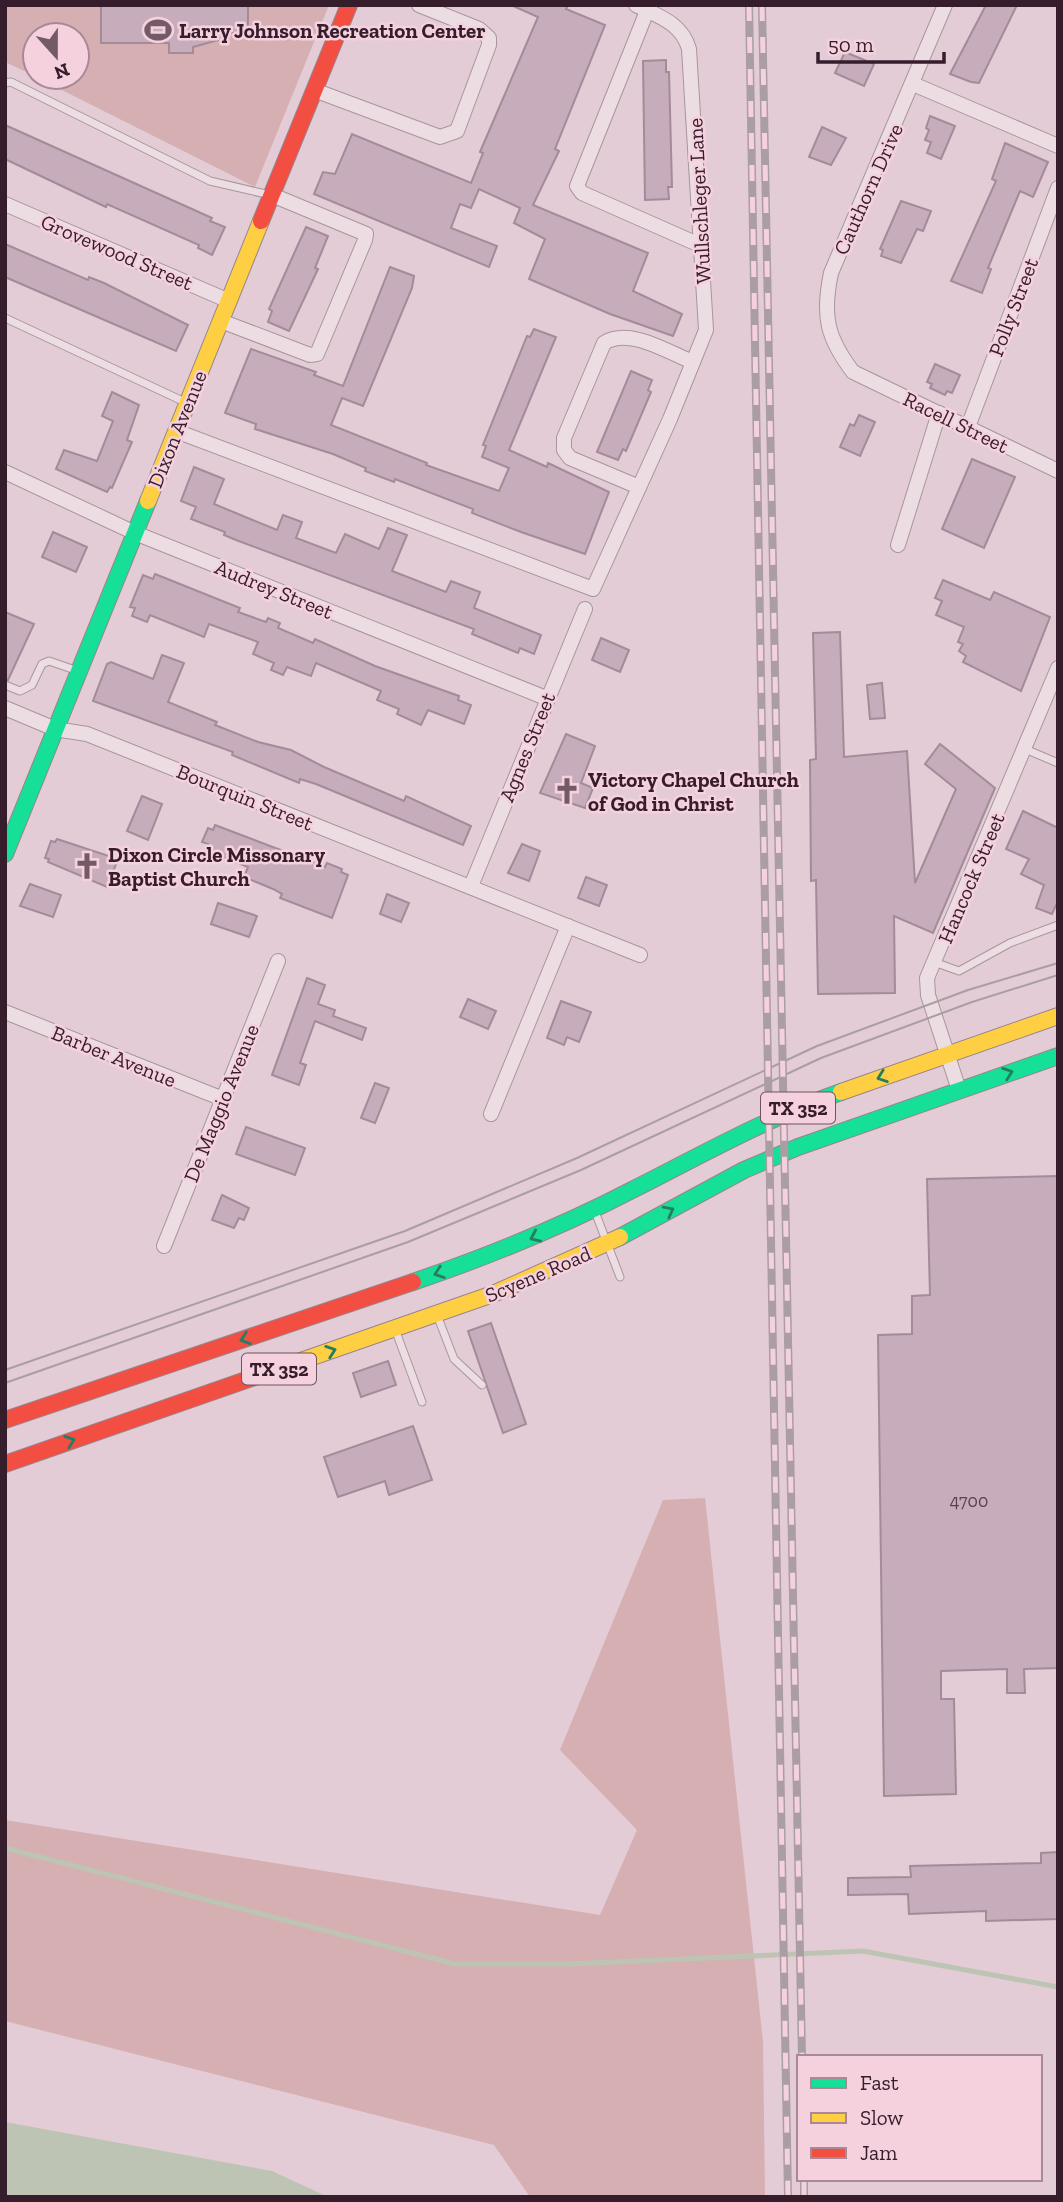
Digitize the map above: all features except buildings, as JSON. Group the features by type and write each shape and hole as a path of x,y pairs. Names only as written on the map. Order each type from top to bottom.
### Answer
{"main road":[{"name":"Dixon Avenue","path":"5,853 349,5"},
{"name":"Scyene Road","path":"5,1420 410,1303 498,1253 594,1209 784,1114 1058,1016"},
{"name":"Scyene Road","path":"410,1303 436,1314 493,1294 609,1243 744,1170 798,1147 1058,1056"},
{"name":"Scyene Road","path":"5,1464 394,1329 410,1303"}],"street":[{"path":"314,90 440,137 457,131 489,45 489,38 479,29 419,5"},
{"name":"Cauthorn Drive","path":"853,372 835,348 828,325 828,285 945,5"},
{"path":"641,8 577,186 582,193 702,246"},
{"name":"Wullschleger Lane","path":"639,487 706,330 689,49 686,38 678,27 641,8"},
{"path":"913,84 1058,146"},
{"name":"Polly Street","path":"968,427 1058,188"},
{"path":"221,321 310,355 317,354 365,240 366,234 272,195"},
{"name":"Grovewood Street","path":"5,204 229,301"},
{"path":"176,431 593,589 639,487 570,458 564,450 564,438 604,343 613,337 626,336 693,362"},
{"name":"Racell Street","path":"853,372 1058,471"},
{"path":"898,545 939,414"},
{"name":"Audrey Street","path":"5,472 135,533 546,698"},
{"name":"Agnes Street","path":"471,886 546,698 585,609"},
{"name":"Hancock Street","path":"959,1090 928,995 927,978 1026,750 1058,668"},
{"name":"Bourquin Street","path":"5,708 55,729 87,734 640,955"},
{"path":"491,1114 568,926"},
{"name":"De Maggio Avenue","path":"163,1246 278,961"},
{"name":"Barber Avenue","path":"5,1012 223,1099"}],"lane":[{"path":"5,83 11,82 210,181 272,195"},
{"path":"5,318 187,404"},
{"path":"5,685 20,691 32,685 42,664 50,661 79,672"},
{"path":"1026,750 1058,763"},
{"path":"934,962 958,971 1010,943 1058,925"},
{"path":"594,1209 620,1277"},
{"path":"436,1314 454,1359 482,1385"},
{"path":"394,1329 422,1402"}],"shaded area":[{"path":"5,5 329,5 255,187 64,91 91,91 91,21 21,21 21,69 5,62"},
{"path":"705,1498 763,2042 765,2197 530,2197 494,2145 5,2021 5,1820 600,1915 637,1830 560,1750 663,1500"},
{"path":"5,2122 272,2171 328,2197 5,2197"}],"waterway":[{"path":"5,1848 455,1964 569,1964 863,1951 1058,1987"}],"tram line":[{"path":"5,1370 405,1231 577,1158 817,1046 968,990 1058,963"},
{"path":"5,1383 408,1242 581,1170 821,1058 972,1002 1058,975"}],"railway":[{"path":"749,5 788,2197"},
{"path":"762,5 802,2055"},
{"path":"804,2181 804,2197"}],"traffic: fast":[{"path":"5,854 148,501"},
{"path":"620,1237 744,1170 798,1147 1058,1056"},
{"path":"413,1282 553,1228 762,1124 841,1092"}],"traffic: slow":[{"path":"148,501 261,221"},
{"path":"841,1092 1058,1016"},
{"path":"295,1363 493,1294 620,1237"}],"traffic: jam":[{"path":"261,221 349,5"},
{"path":"5,1420 413,1282"},
{"path":"5,1464 295,1363"}],"place":[{"name":"Larry Johnson Recreation Center","path":"158,30"},
{"name":"Victory Chapel Church of God in Christ","path":"567,791"},
{"name":"Dixon Circle Missonary Baptist Church","path":"87,866"}]}
